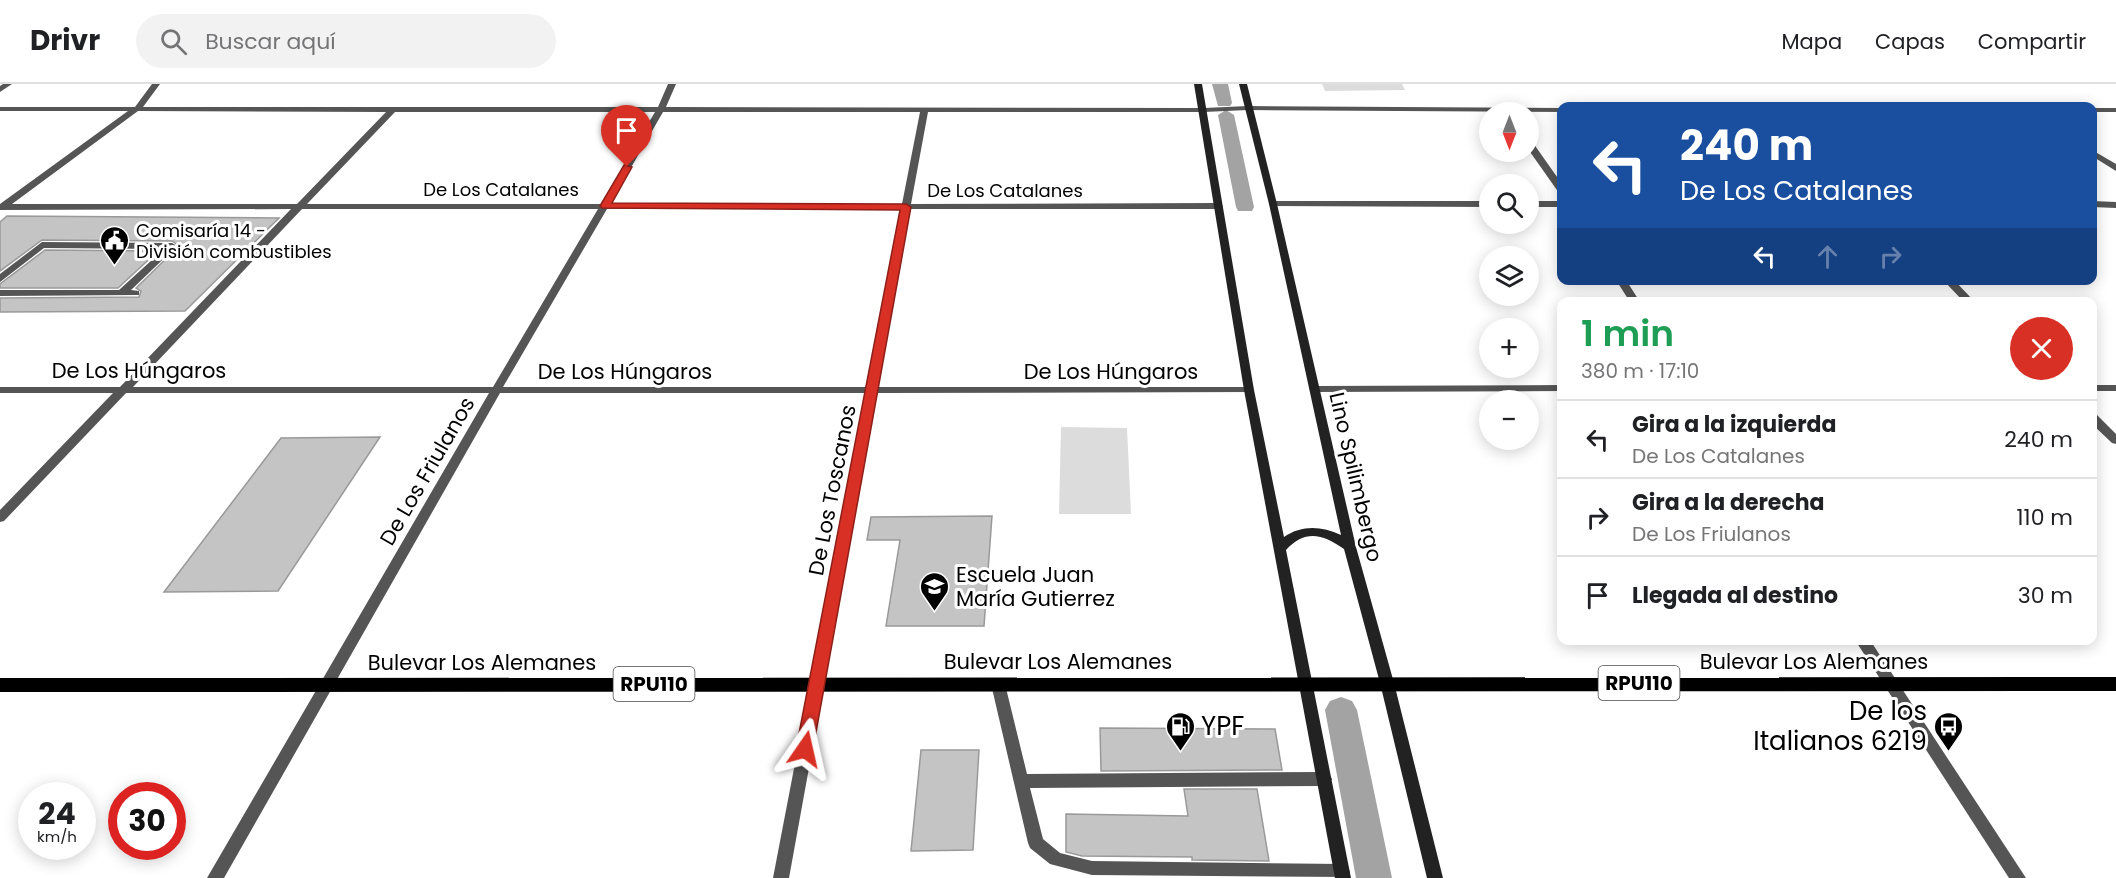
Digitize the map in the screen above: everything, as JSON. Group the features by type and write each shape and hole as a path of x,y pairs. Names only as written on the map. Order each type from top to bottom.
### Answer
{"main road":[{"path":"1198,84 1249,390 1324,779 1346,876"},
{"name":"Lino Spilimbergo","path":"1243,84 1273,204 1350,547 1387,683 1432,876"},
{"path":"1281,547 1287,538 1298,533 1312,531 1340,538 1350,547"},
{"name":"Bulevar Los Alemanes","path":"0,685 2116,684"}],"street":[{"path":"0,90 8,84"},
{"path":"1,208 138,108 156,84"},
{"name":"De Los Friulanos","path":"215,878 661,109 672,84"},
{"path":"0,518 394,108"},
{"path":"0,109 1204,110 1248,108 1479,111"},
{"name":"De Los Toscanos","path":"781,878 924,110"},
{"path":"1539,110 1557,110"},
{"path":"2097,110 2116,110"},
{"path":"2097,155 2116,168"},
{"path":"1539,158 1557,184"},
{"path":"1273,204 1479,204"},
{"path":"1539,204 1557,204"},
{"path":"2097,204 2116,204"},
{"name":"De Los Catalanes","path":"1,208 1219,206"},
{"path":"0,279 42,245 172,246 122,293"},
{"path":"1953,285 1965,297"},
{"path":"0,293 136,293"},
{"path":"1314,389 1557,388"},
{"path":"2097,388 2116,388"},
{"name":"De Los Húngaros","path":"0,390 1249,390"},
{"path":"2097,422 2116,440"},
{"path":"1865,645 2018,878"},
{"path":"999,684 1036,843 1056,859 1092,868 1346,876"},
{"path":"1022,781 1324,779"}],"shaded area":[{"path":"1322,84 1402,84 1405,90 1325,91"},
{"path":"1061,427 1127,428 1131,514 1059,514"}],"building":[{"name":"Comisaría 14 - División combustibles","path":"7,216 279,218 185,311 0,312 0,298 139,297 141,291 136,288 179,246 172,241 42,240 0,271 0,222"},
{"path":"45,250 158,251 118,288 0,288 0,284"},
{"path":"380,437 278,591 164,592 281,438"},
{"path":"992,516 984,626 886,626 900,540 867,540 871,517"},
{"path":"1100,728 1275,729 1282,770 1101,771"},
{"path":"921,750 979,750 973,850 911,851"},
{"path":"1184,789 1257,789 1269,861 1192,860 1192,857 1082,856 1066,852 1066,814 1188,816"}],"waterway":[{"path":"1220,84 1224,103"},
{"path":"1226,115 1245,207"},
{"path":"1341,710 1374,878"}],"place":[{"name":"Comisaría 14 - División combustibles","path":"115,266"},
{"name":"Escuela Juan María Gutierrez","path":"935,612"},
{"name":"YPF","path":"1180,752"},
{"name":"De los Italianos 6219","path":"1948,752"}],"route":[{"path":"627,167 605,206 906,207 805,749"}]}
